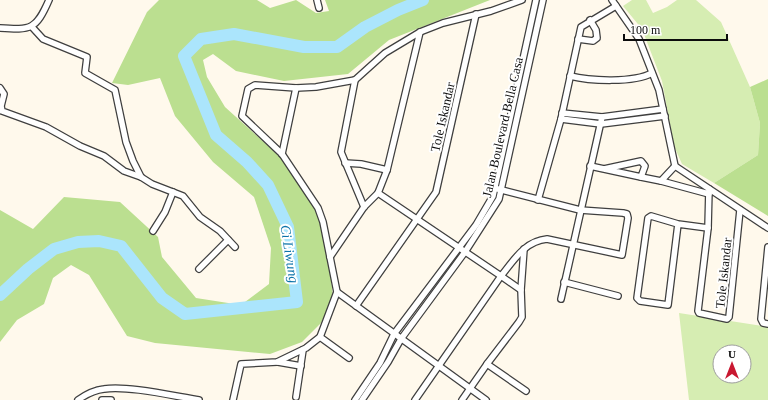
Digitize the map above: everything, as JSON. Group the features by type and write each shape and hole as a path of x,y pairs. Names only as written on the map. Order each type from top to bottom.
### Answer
{"street":[{"path":"0,28 22,29 32,26 40,18 49,0"},
{"path":"317,0 319,8"},
{"path":"277,362 303,350 320,337 337,292 324,222 318,208 282,154 242,116 247,92 250,87 255,85 296,88 355,80 385,53 420,32 443,23 491,11 522,0"},
{"name":"Jalan Boulevard Bella Casa","path":"355,400 380,363 394,334 476,225 493,196 536,0"},
{"name":"Jalan Boulevard Bella Casa","path":"362,400 388,362 400,339 465,252 499,199 543,0"},
{"path":"612,0 639,39 659,90 675,166 709,192 768,228"},
{"path":"538,200 561,119 581,27 590,20 616,6"},
{"name":"Tole Iskandar","path":"356,306 436,192 476,14"},
{"path":"578,39 593,41 597,38 596,30 590,20"},
{"path":"32,26 43,39 86,57 85,73 115,90 126,142 141,177"},
{"path":"330,257 364,207 378,193 386,170 420,32"},
{"path":"570,76 599,81 637,77 652,72"},
{"path":"355,80 341,146 342,157 364,207"},
{"path":"0,88 4,94 1,110 46,127 80,146 104,156 124,171 141,177 152,184 187,199 200,217 220,231 235,247"},
{"path":"282,154 296,88"},
{"path":"562,113 602,117 663,109"},
{"path":"561,119 601,124 665,116"},
{"path":"561,299 602,117"},
{"path":"604,169 641,161 645,166 641,177"},
{"path":"345,163 361,164 386,170"},
{"path":"590,166 709,192"},
{"path":"661,181 675,166"},
{"path":"415,400 437,366 501,276 524,248 541,239 548,239 622,255 628,218 627,214 580,210 494,188"},
{"path":"153,232 165,212 173,192"},
{"name":"Tole Iskandar","path":"709,192 708,228 698,312 727,319 730,315 740,210"},
{"path":"378,193 521,290"},
{"name":"Tole Iskandar","path":"678,224 668,305 640,301 637,298 648,218 651,216 678,224 708,228"},
{"path":"199,269 228,240"},
{"path":"768,247 761,319 763,323 768,324"},
{"path":"462,400 522,317 521,290 524,248"},
{"path":"564,282 618,296"},
{"path":"337,292 437,366 486,400"},
{"path":"320,337 349,358"},
{"path":"296,397 303,350"},
{"path":"233,400 241,364 277,362 301,366"},
{"path":"487,364 526,391"},
{"path":"78,400 85,395 104,389 125,389 199,400"},
{"path":"102,400 111,400"}],"green space":[{"path":"159,0 257,0 270,8 296,0 316,13 329,11 325,0 490,0 389,40 348,74 284,81 236,71 213,54 203,60 207,77 225,107 300,175 324,216 333,297 321,323 302,342 270,354 155,343 127,336 89,275 71,265 53,278 44,304 17,320 0,342 0,210 33,229 64,197 120,202 158,237 162,257 196,298 241,305 269,284 271,248 254,197 213,162 175,116 160,78 128,85 112,83 147,12"},
{"path":"632,0 646,0 653,13 667,7 677,0 696,0 721,22 750,87 760,123 758,155 714,183 682,164 674,146 662,81 642,29 623,6"},
{"path":"768,79 768,216 714,183 758,155 760,123 750,87"},
{"path":"679,313 768,327 768,400 689,400"}],"waterway":[{"name":"Ci Liwung","path":"0,295 28,269 54,249 78,242 99,241 121,246 162,298 185,314 297,302 288,227 268,185 247,162 216,135 184,56 201,39 234,34 304,47 337,47 365,27 398,10 423,0"}]}
